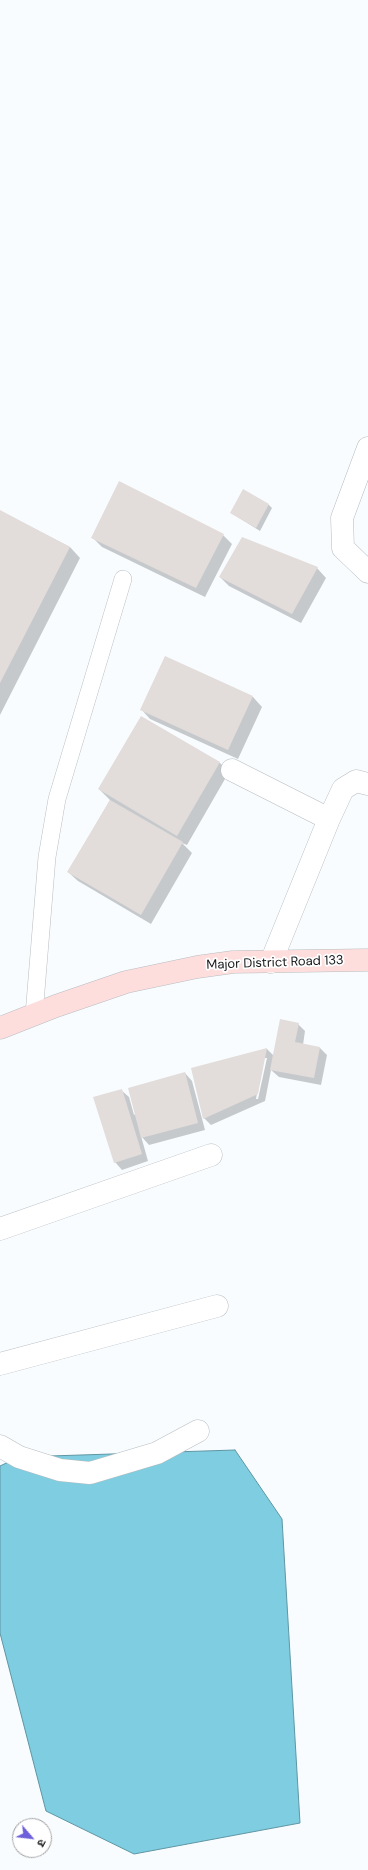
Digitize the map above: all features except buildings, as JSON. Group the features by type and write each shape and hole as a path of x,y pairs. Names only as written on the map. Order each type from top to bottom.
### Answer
{"main road":[{"name":"Major District Road 133","path":"0,1028 126,982 197,966 232,962 368,960"}],"street":[{"path":"368,448 342,518 343,548 368,572"},
{"path":"232,770 329,819"},
{"path":"271,962 329,819 343,789 356,781 368,784"},
{"path":"0,1229 211,1155"},
{"path":"0,1364 218,1306"},
{"path":"0,1446 19,1457 60,1470 90,1473 157,1453 198,1431"}],"lane":[{"path":"34,1015 47,857 58,799 123,579"}],"water":[{"path":"235,1450 282,1519 300,1823 134,1854 46,1811 0,1633 0,1466 19,1457"}]}
